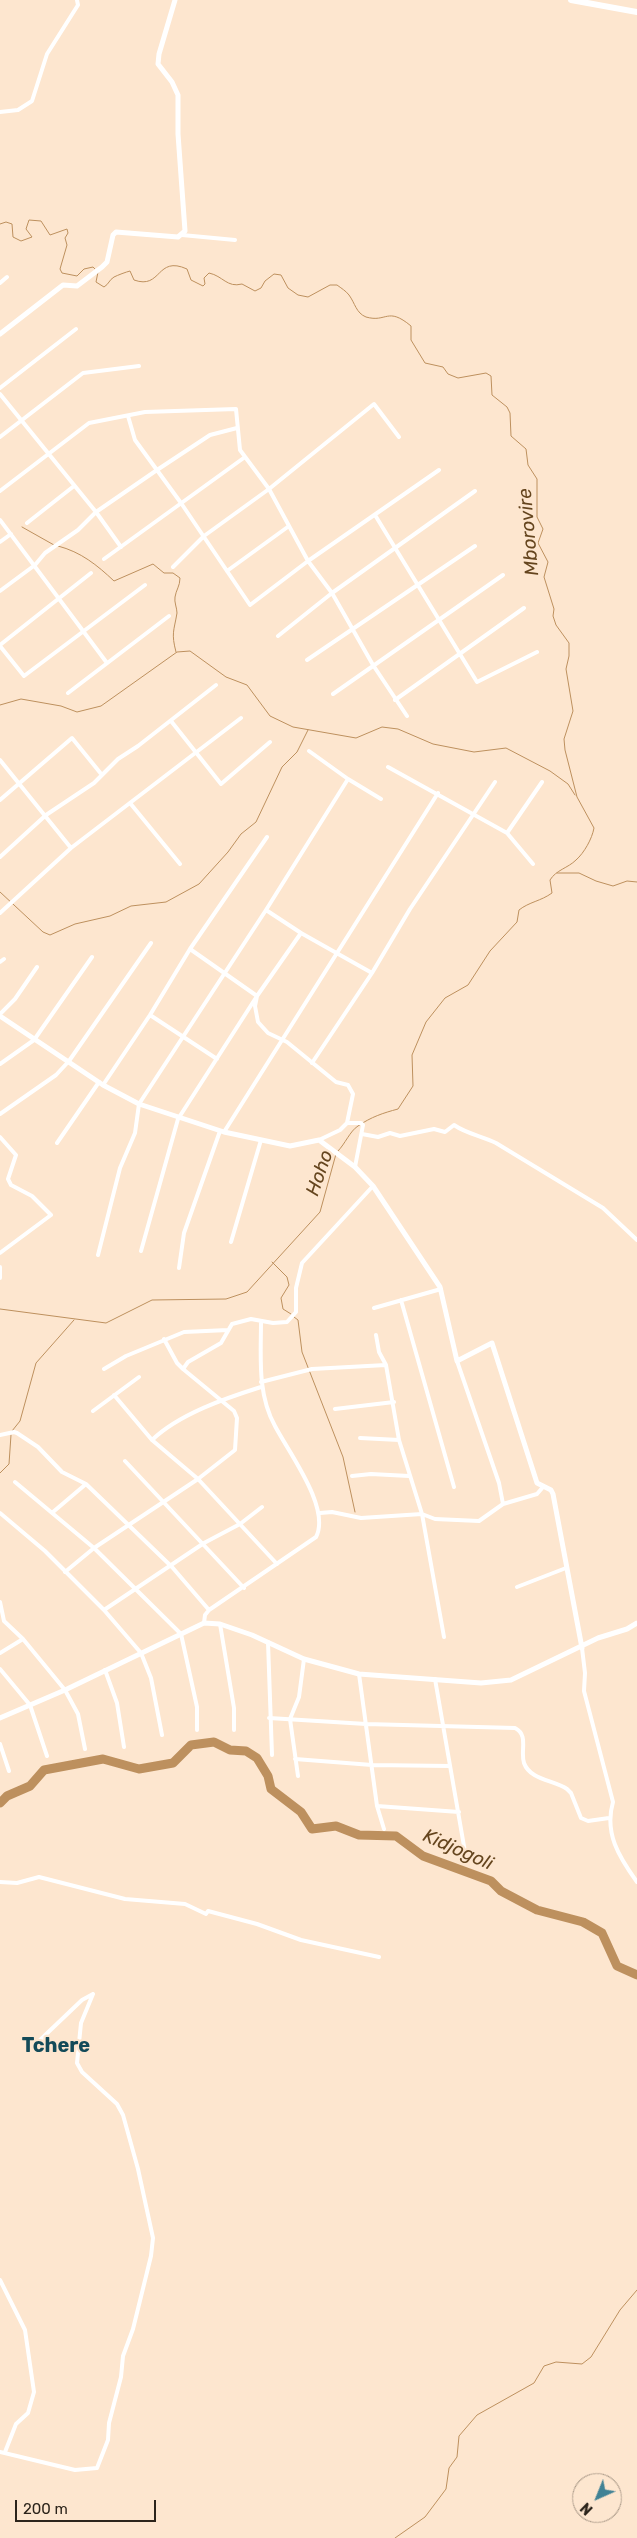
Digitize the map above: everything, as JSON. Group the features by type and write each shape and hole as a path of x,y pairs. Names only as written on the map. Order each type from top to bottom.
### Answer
{"main road":[{"path":"571,0 637,12"}],"street":[{"path":"0,112 18,110 32,101 47,54 78,5 77,0"},
{"path":"175,0 159,54 158,64 172,82 178,95 178,134 185,230 182,235"},
{"path":"0,334 63,285 77,286 107,262 113,235 116,232 235,240"},
{"path":"0,283 7,277"},
{"path":"0,388 76,329"},
{"path":"0,438 83,373 139,366"},
{"path":"0,394 47,455 96,512 121,547"},
{"path":"174,567 204,536 269,490 374,404 399,437"},
{"path":"0,491 89,423 145,412 236,408 240,450 269,490 308,561 332,593 373,665 407,716"},
{"path":"128,416 135,440 181,503 250,605 308,561 440,470"},
{"path":"0,591 35,565 44,553 78,530 96,512 157,470 210,435 237,428"},
{"path":"104,559 245,457"},
{"path":"26,523 74,486"},
{"path":"278,636 332,593 475,491"},
{"path":"375,515 394,549 477,682 537,652"},
{"path":"0,520 107,663"},
{"path":"227,571 289,526"},
{"path":"0,542 10,534"},
{"path":"307,660 475,546"},
{"path":"91,573 0,645 24,676 145,585"},
{"path":"333,694 438,619 503,576"},
{"path":"395,700 524,608"},
{"path":"68,694 169,616"},
{"path":"0,857 46,815 94,783 118,758 171,721 216,685"},
{"path":"0,913 71,848 241,718"},
{"path":"171,721 195,754 221,784 270,742"},
{"path":"0,800 72,738 102,775"},
{"path":"309,751 348,780 381,799"},
{"path":"0,760 71,848"},
{"path":"388,767 475,813 507,833 533,864"},
{"path":"98,1255 120,1168 135,1133 139,1104 266,910 348,780"},
{"path":"312,1063 372,973 410,909 495,782"},
{"path":"507,833 542,782"},
{"path":"179,1268 184,1233 222,1131 438,793"},
{"path":"130,803 180,864"},
{"path":"57,1143 150,1015 190,949 267,836"},
{"path":"266,910 301,933 372,973"},
{"path":"141,1251 178,1118 257,996 301,933"},
{"path":"0,1114 56,1075 69,1061 151,943"},
{"path":"190,949 223,974 257,996"},
{"path":"0,1064 34,1040 92,957"},
{"path":"37,967 0,1015 101,1084 139,1104 178,1118 222,1131 290,1146 319,1140 340,1130 346,1123 354,1094 348,1086 336,1082 268,1033 258,1022 255,1006 257,996"},
{"path":"150,1015 217,1059"},
{"path":"346,1123 362,1124 362,1134 355,1167"},
{"path":"362,1134 378,1137 390,1134 400,1136 434,1129 445,1132 454,1125 464,1132 478,1134 503,1147 602,1208 637,1240"},
{"path":"0,1137 16,1155 8,1179 11,1185 32,1196 51,1215 0,1253"},
{"path":"231,1242 261,1140"},
{"path":"319,1140 355,1167 373,1186 441,1289 457,1362 499,1484 503,1504"},
{"path":"183,1368 188,1362 221,1343 232,1324 251,1319 287,1322 296,1312 296,1288 302,1263 373,1186"},
{"path":"0,1267 0,1278"},
{"path":"374,1308 441,1289"},
{"path":"401,1300 454,1487"},
{"path":"204,1623 205,1615 210,1610 316,1537 320,1529 320,1513 298,1466 273,1424 261,1384 261,1321"},
{"path":"104,1369 126,1356 184,1332 228,1330"},
{"path":"376,1335 379,1352 386,1365 394,1402 399,1440 422,1514 444,1637"},
{"path":"65,1572 94,1548 198,1478 235,1450 237,1418 234,1411 177,1363 164,1339"},
{"path":"457,1362 492,1343 537,1483 551,1490 553,1494 586,1673 584,1691 613,1802 609,1818 618,1856 637,1882"},
{"path":"152,1440 161,1431 221,1399 261,1384 312,1369 386,1365"},
{"path":"93,1411 139,1378"},
{"path":"114,1396 152,1440 198,1478 277,1564"},
{"path":"335,1409 394,1402"},
{"path":"0,1435 12,1432 38,1446 62,1472 86,1484 172,1566 210,1610"},
{"path":"360,1438 399,1440"},
{"path":"125,1462 204,1543 244,1588"},
{"path":"352,1476 371,1474 409,1476"},
{"path":"15,1482 94,1548 180,1634 197,1707 197,1730"},
{"path":"52,1512 86,1484"},
{"path":"320,1513 332,1512 361,1518 422,1514 435,1520 479,1521 503,1504 537,1494 543,1487"},
{"path":"104,1610 136,1591 204,1543 240,1524 262,1508"},
{"path":"0,1513 45,1551 104,1610 141,1653 151,1678 162,1735"},
{"path":"517,1587 566,1568"},
{"path":"0,1602 4,1620 24,1639 65,1690 78,1714 85,1749"},
{"path":"0,1718 65,1690 204,1623 220,1624 268,1642 304,1659 359,1674 481,1683 511,1680 582,1648 598,1638 628,1629 637,1623"},
{"path":"220,1624 234,1708 234,1730"},
{"path":"0,1653 24,1639"},
{"path":"268,1642 269,1718 272,1755"},
{"path":"298,1776 290,1719 299,1697 304,1659"},
{"path":"0,1669 30,1706 47,1756"},
{"path":"105,1670 117,1703 124,1747"},
{"path":"359,1674 377,1806 384,1829"},
{"path":"435,1679 465,1852"},
{"path":"269,1718 366,1724 509,1727 520,1731 523,1736 524,1763 532,1774 567,1789 571,1793 581,1818 588,1822 609,1818"},
{"path":"0,1744 9,1771"},
{"path":"295,1759 372,1765 450,1766"},
{"path":"377,1806 459,1812"},
{"path":"0,1882 17,1883 39,1877 125,1899 182,1904 206,1914 208,1911 257,1924 301,1940 379,1957"},
{"path":"0,2280 25,2330 34,2392 28,2413 16,2424 2,2452 75,2470 97,2468 108,2440 109,2423 121,2377 123,2356 133,2328 151,2256 153,2238 138,2169 123,2115 117,2104 82,2072 77,2063 82,2023 93,1994 82,2000 40,2040"}],"waterway":[{"name":"Mborovire","path":"0,224 6,222 12,224 13,237 21,241 32,237 26,229 29,220 41,221 50,235 67,229 68,233 65,238 67,245 60,269 62,273 77,276 84,269 93,267 95,269"},
{"name":"Mborovire","path":"98,272 96,282 104,287 111,279 128,271 130,271 134,280 150,281 170,266 187,269 191,280 203,286 205,284 204,278 209,273 229,283 242,284 255,291 261,288 265,281 274,274 281,275 288,288 298,295 308,297 330,285 337,285 348,294 358,310 366,317 392,316 403,320 411,326 411,340 425,363 443,367 448,374 458,378 486,373 491,376 492,395 507,407 510,413 511,436 526,449 528,465 537,479 537,517 543,529 538,543 548,562 544,577 554,609 553,616 556,625 569,643 566,669 573,711 564,739 565,750 577,797 594,828 593,832 587,846 579,857 555,874 550,880 552,893 519,910 517,922 490,951 468,985 445,998 426,1022 412,1055 413,1086 398,1109 377,1116 358,1126 352,1131 338,1151"},
{"path":"22,527 54,545"},
{"path":"58,546 88,560 114,581 153,564 164,573 173,573 180,578 175,599 177,613 173,636 176,652"},
{"path":"0,705 21,699 61,706 77,712 101,706 177,652 190,651 226,677 247,685 270,716 293,727 356,738 382,727 398,729 433,744 474,752 506,748 550,771 568,784 575,795"},
{"path":"0,892 43,932 50,935 75,924 110,916 131,906 166,902 199,884 228,852 241,834 256,822 282,767 297,752 308,730"},
{"name":"Hoho","path":"557,873 579,873 613,886 627,881 637,882"},
{"name":"Hoho","path":"0,1309 106,1323 152,1300 226,1299 247,1292 320,1212 336,1154"},
{"path":"272,1262 287,1277 289,1285 281,1298 283,1309 291,1314"},
{"path":"294,1317 298,1320 302,1352 343,1457 355,1512"},
{"path":"12,1431 20,1421 36,1363 74,1320"},
{"path":"0,1473 9,1464 11,1435"},
{"name":"Kidjogoli","path":"0,1803 7,1796 30,1786 44,1770 103,1759 139,1769 173,1763 191,1745 214,1742 230,1750 246,1751 257,1758 268,1776 271,1789 301,1812 312,1829 336,1826 359,1835 396,1836 423,1856 491,1881 501,1891 537,1910 583,1922 602,1933 617,1966 637,1975"},
{"path":"395,2538 425,2517 446,2489 449,2468 457,2457 459,2436 477,2415 534,2383 544,2366 556,2362 582,2364 591,2357 620,2310 637,2290"}],"district":[{"name":"Tchere","path":"56,2046"}]}
